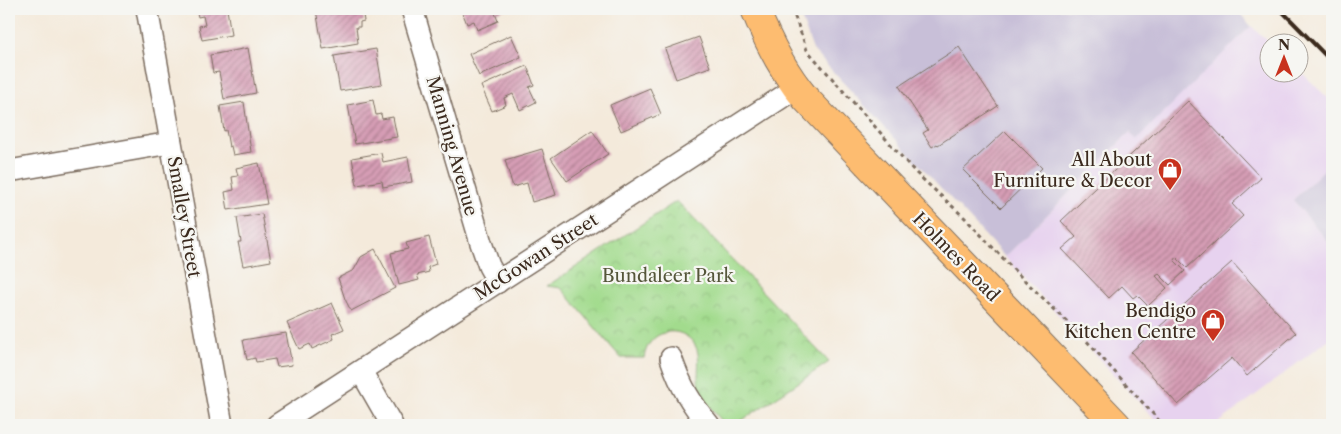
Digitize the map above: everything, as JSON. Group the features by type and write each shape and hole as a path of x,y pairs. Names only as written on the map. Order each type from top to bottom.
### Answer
{"main road":[{"name":"Holmes Road","path":"755,9 768,41 796,88 1117,425"}],"street":[{"name":"Smalley Street","path":"146,9 222,425"},
{"name":"Manning Avenue","path":"412,9 480,243 498,282"},
{"name":"McGowan Street","path":"277,425 796,88"},
{"path":"9,171 170,143"},
{"path":"671,358 683,390 709,425"},
{"path":"360,371 392,425"}],"path":[{"path":"792,9 807,50 916,173 964,217 1016,272 1084,338 1163,425"}],"shaded area":[{"path":"798,9 1236,9 1251,26 1136,140 1130,132 1005,257 813,50"},
{"path":"1251,26 1258,32 1258,82 1308,82 1308,79 1332,102 1332,162 1293,200 1332,246 1332,337 1216,425 1160,425 1005,257 1130,132 1136,139"},
{"path":"1332,162 1332,246 1293,200"}],"green space":[{"name":"Bundaleer Park","path":"677,201 829,362 735,425 726,425 710,408 704,398 698,382 699,360 697,350 689,338 682,334 666,332 658,335 652,341 647,348 644,358 621,358 561,288 547,286"}],"building":[{"path":"196,9 227,9 231,35 202,40 199,26 205,25 203,16 198,17"},
{"path":"362,9 364,21 360,22 360,27 356,27 358,43 323,49 316,10"},
{"path":"461,9 506,9 495,13 498,21 477,30 474,21 467,24"},
{"path":"511,35 521,57 479,76 469,54"},
{"path":"699,37 710,67 676,79 665,49"},
{"path":"959,47 998,106 932,147 923,133 928,130 899,86"},
{"path":"248,48 256,93 224,99 219,72 213,73 210,55"},
{"path":"376,49 382,84 340,91 334,56"},
{"path":"527,66 534,85 529,87 536,102 520,110 513,94 504,98 506,105 492,111 481,86"},
{"path":"650,88 661,114 621,131 610,105"},
{"path":"373,100 376,115 381,114 382,119 393,117 397,137 355,144 348,105"},
{"name":"All About Furniture & Decor","path":"1188,101 1261,178 1232,204 1243,216 1187,268 1176,257 1174,260 1185,271 1170,285 1159,274 1156,276 1167,288 1148,306 1137,295 1133,298 1122,286 1109,298 1062,249 1076,237 1061,221"},
{"path":"244,102 251,152 233,155 231,146 229,147 226,130 224,131 220,106"},
{"path":"592,130 608,154 567,181 551,158"},
{"path":"1005,131 1042,168 1001,208 963,170"},
{"path":"542,149 556,195 532,202 527,183 513,187 505,160"},
{"path":"381,153 383,162 408,157 412,182 383,187 382,181 357,185 352,158"},
{"path":"259,163 267,204 228,210 225,192 234,190 232,177 238,176 236,168"},
{"path":"262,214 271,261 243,266 238,242 241,242 237,218"},
{"path":"429,237 436,264 428,267 429,272 417,275 419,280 399,285 391,253 408,249 406,243"},
{"path":"375,249 395,288 351,311 338,278 354,270 361,257"},
{"name":"Bendigo Kitchen Centre","path":"1232,262 1296,333 1247,376 1232,358 1178,405 1131,352"},
{"path":"332,303 344,329 332,334 334,339 312,349 310,344 299,349 287,323"},
{"path":"286,333 292,365 277,367 275,359 256,362 255,358 247,360 243,340"}],"railway":[{"path":"1280,9 1332,62"}],"place":[{"name":"All About Furniture & Decor","path":"1170,191"},
{"name":"Bendigo Kitchen Centre","path":"1213,342"}]}
